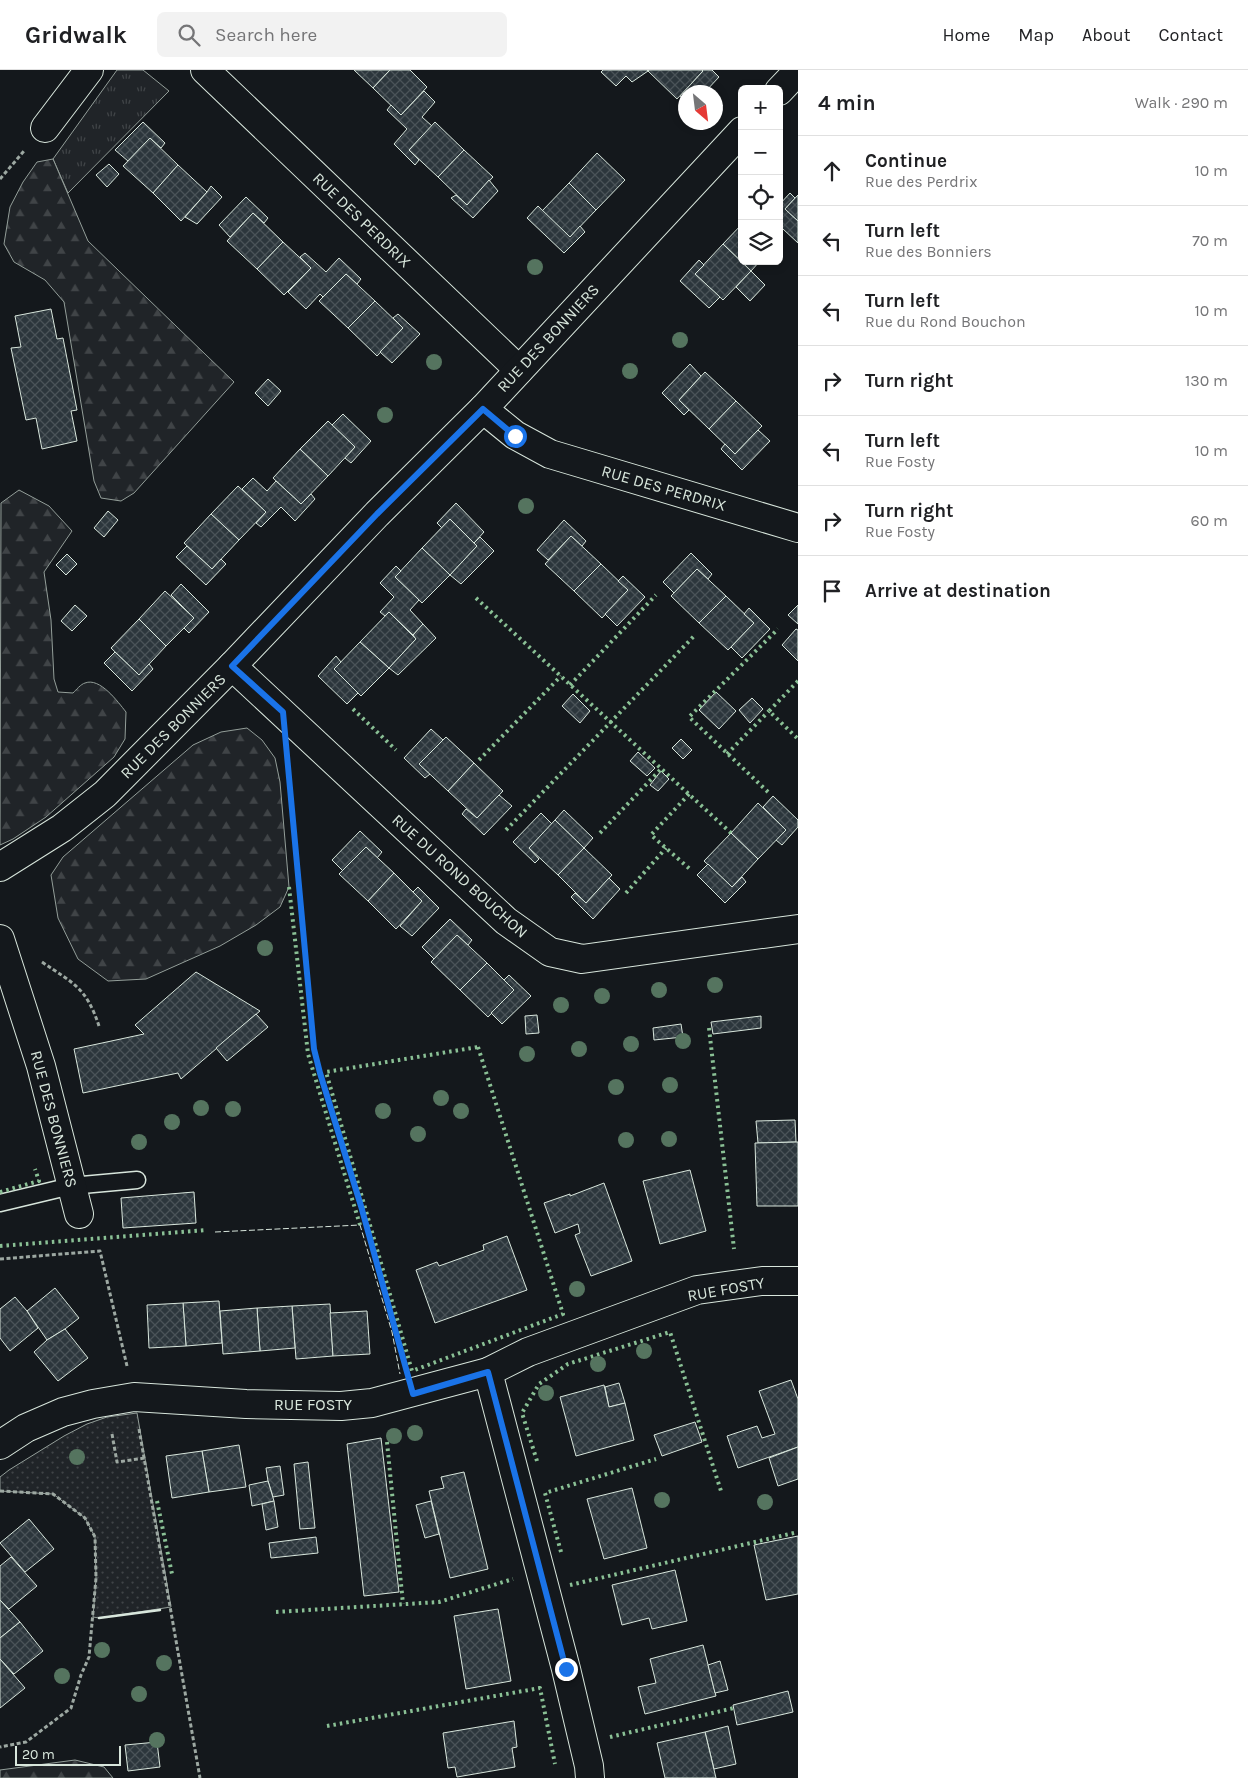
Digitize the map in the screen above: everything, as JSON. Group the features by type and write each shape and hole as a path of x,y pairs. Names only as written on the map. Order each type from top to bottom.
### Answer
{"street":[{"path":"45,128 89,70"},
{"name":"RUE DES PERDRIX","path":"204,70 518,370"},
{"path":"783,86 798,70"},
{"name":"RUE DES BONNIERS","path":"0,867 62,828 105,794 232,666 377,514 483,409 738,134"},
{"name":"RUE DES PERDRIX","path":"483,409 515,436 550,454 798,528"},
{"name":"RUE DU ROND BOUCHON","path":"232,666 506,921 550,952 582,959 798,929"},
{"name":"RUE DES BONNIERS","path":"3,948 40,1066 79,1214"},
{"name":"RUE FOSTY","path":"0,1445 26,1428 63,1412 134,1397 246,1404 331,1406 372,1404 488,1372 528,1352 697,1290 762,1282 798,1281"},
{"path":"488,1372 566,1669 590,1778"}],"lane":[{"path":"0,1203 71,1186 137,1180"}],"path":[{"path":"287,761 314,1049 361,1206 413,1394"},
{"path":"3,948 32,955 78,987 86,995 94,1010 99,1026"},
{"path":"0,1260 100,1251 134,1397 200,1778"},
{"path":"107,1402 117,1462 144,1458"},
{"path":"0,1491 53,1494 85,1518 95,1538 96,1578 89,1657 81,1675 71,1708 26,1742 0,1747"}],"green space":[{"path":"117,70 143,70 169,91 68,193 53,159"},
{"path":"53,159 88,241 234,382 134,493 121,501 101,498 94,481 64,302 45,280 14,262 4,244 10,207 23,182 37,162"},
{"path":"19,490 49,506 72,531 44,572 51,620 54,679 58,692 73,693 85,683 91,682 102,687 126,712 125,739 114,757 46,817 13,839 0,845 1,503"},
{"path":"247,728 262,740 275,758 280,782 289,887 280,907 256,925 220,946 146,979 108,981 78,959 58,918 51,875 63,857 193,745 221,732"},
{"path":"137,1413 171,1607 99,1618 93,1617 96,1578 95,1537 85,1518 53,1494 0,1491 0,1477 64,1436 87,1424 107,1417"},
{"path":"75,1760 104,1767 113,1778 0,1778 0,1770"}],"building":[{"path":"354,70 390,70 373,88"},
{"path":"390,70 410,70 427,87 401,115 373,88"},
{"path":"603,70 648,71 632,82 626,76 616,86 601,72"},
{"path":"712,70 719,77 712,85 690,85 703,71"},
{"path":"648,71 703,71 690,85 678,85 677,99"},
{"path":"424,91 435,102 422,117 432,126 409,150 419,160 415,165 394,144 407,129 387,110 391,105 401,115"},
{"path":"143,122 165,143 161,148 150,138 128,161 115,150"},
{"path":"435,122 464,150 438,177 409,150"},
{"path":"150,138 178,165 153,193 123,166"},
{"path":"464,150 493,177 467,205 438,177"},
{"path":"597,153 625,180 596,210 569,183"},
{"path":"109,164 119,174 107,187 96,175"},
{"path":"178,165 207,192 181,221 153,193"},
{"path":"489,180 498,191 473,218 451,198 456,195 467,205"},
{"path":"569,183 596,210 570,237 542,211"},
{"path":"211,186 222,197 197,224 185,217"},
{"path":"790,193 795,198 785,209 798,221 798,243 783,229 783,201"},
{"path":"798,195 798,221 785,209"},
{"path":"246,197 268,218 264,223 253,213 230,237 219,225"},
{"path":"538,206 570,237 580,226 585,232 564,253 527,218"},
{"path":"253,213 283,242 257,269 227,241"},
{"path":"738,228 738,258 723,244"},
{"path":"283,242 311,268 284,295 257,269"},
{"path":"723,244 738,258 738,265 745,265 751,271 723,300 695,274"},
{"path":"305,253 326,272 339,258 361,279 357,284 346,274 323,297 320,294 306,309 288,292 311,268 300,257"},
{"path":"699,260 704,265 695,274 720,297 709,308 680,281"},
{"path":"745,265 756,265 751,271"},
{"path":"751,271 765,285 750,301 736,287"},
{"path":"346,274 375,301 348,328 319,301"},
{"path":"375,301 403,328 377,356 348,328"},
{"path":"51,309 57,339 63,338 77,410 71,411 77,441 42,449 36,418 26,420 11,348 21,347 15,316"},
{"path":"398,314 420,334 392,363 380,352 403,328 393,318"},
{"path":"690,364 701,376 679,400 689,410 684,415 662,393"},
{"path":"705,372 736,401 709,429 679,400"},
{"path":"268,379 281,391 268,406 255,393"},
{"path":"736,401 762,426 735,454 709,429"},
{"path":"343,414 371,441 351,463 345,458 355,447 332,425"},
{"path":"328,421 355,447 328,476 300,449"},
{"path":"758,430 770,441 742,470 721,449 725,444 735,454"},
{"path":"300,449 328,476 301,504 273,478"},
{"path":"253,478 267,491 276,481 301,504 311,494 315,499 295,521 281,507 261,527 256,523 266,512 242,489"},
{"path":"238,486 266,512 239,540 211,514"},
{"path":"456,503 484,532 474,543 450,519 442,528 437,523"},
{"path":"108,511 118,520 104,537 94,528"},
{"path":"211,514 239,540 212,569 184,543"},
{"path":"450,519 477,546 450,575 422,548"},
{"path":"564,520 586,541 582,546 571,536 548,560 537,550"},
{"path":"571,536 601,564 574,591 545,564"},
{"path":"480,537 494,551 461,584 450,575 477,546 474,543"},
{"path":"187,546 212,569 221,559 226,564 206,585 176,557"},
{"path":"422,548 450,575 422,603 395,577"},
{"path":"691,553 712,574 708,579 697,569 674,593 663,582"},
{"path":"67,554 77,564 66,575 56,565"},
{"path":"601,564 628,590 602,618 574,591"},
{"path":"396,566 401,571 395,577 419,600 410,610 423,624 413,635 389,612 385,616 380,612 394,597 380,583"},
{"path":"697,569 726,596 699,623 671,596"},
{"path":"623,576 645,597 617,626 605,614 628,590 618,581"},
{"path":"181,584 209,612 189,633 184,628 194,618 171,595"},
{"path":"165,591 194,618 166,646 139,619"},
{"path":"726,596 754,623 728,650 699,623"},
{"path":"75,605 87,616 72,631 61,621"},
{"path":"798,605 798,624 788,615"},
{"path":"749,608 770,629 742,658 731,647 754,623 744,614"},
{"path":"389,612 416,639 389,668 360,642"},
{"path":"139,619 166,646 139,675 111,648"},
{"path":"423,624 436,638 398,675 389,668 416,639 413,635"},
{"path":"796,629 798,630 798,661 782,645"},
{"path":"360,642 389,668 361,696 334,669"},
{"path":"115,652 139,675 149,664 153,669 132,691 104,663"},
{"path":"336,656 341,662 334,669 358,693 347,704 318,676"},
{"path":"716,692 736,711 719,729 699,710"},
{"path":"573,694 590,711 580,723 562,706"},
{"path":"752,698 763,709 750,723 739,710"},
{"path":"431,729 443,740 419,764 430,774 425,778 404,758"},
{"path":"446,737 474,763 448,791 419,764"},
{"path":"681,739 692,750 683,759 672,748"},
{"path":"638,752 655,768 647,776 630,761"},
{"path":"474,763 503,791 477,818 448,791"},
{"path":"661,771 669,779 658,791 650,785"},
{"path":"499,795 512,806 484,835 462,814 466,809 477,818"},
{"path":"773,796 798,820 798,827 782,845 776,840 786,830 763,807"},
{"path":"758,803 786,830 758,859 731,833"},
{"path":"564,810 593,838 584,848 555,820"},
{"path":"541,813 552,824 529,848 539,859 535,863 513,842"},
{"path":"555,820 584,848 558,875 529,848"},
{"path":"360,831 382,852 377,858 366,847 343,871 332,860"},
{"path":"731,833 758,859 732,887 704,861"},
{"path":"366,847 394,873 368,901 339,874"},
{"path":"584,848 612,875 586,903 558,875"},
{"path":"708,864 732,887 742,877 746,882 725,903 697,875"},
{"path":"394,873 422,901 396,929 368,901"},
{"path":"609,878 620,889 593,919 571,897 575,893 586,903"},
{"path":"418,887 439,908 412,936 400,926 422,901 413,892"},
{"path":"450,919 472,940 468,945 457,935 434,959 422,947"},
{"path":"457,935 487,963 460,990 431,962"},
{"path":"487,963 514,990 488,1017 460,990"},
{"path":"196,972 260,1011 181,1079 178,1073 83,1093 74,1049 144,1034 135,1025"},
{"path":"509,975 531,996 502,1024 491,1013 514,990 504,980"},
{"path":"256,1014 268,1027 227,1061 216,1048"},
{"path":"537,1015 539,1033 526,1034 525,1016"},
{"path":"761,1016 761,1028 713,1034 711,1022"},
{"path":"681,1024 683,1037 654,1040 653,1028"},
{"path":"795,1120 796,1142 758,1143 756,1121"},
{"path":"798,1142 798,1206 757,1206 755,1143"},
{"path":"690,1170 706,1231 660,1244 643,1181"},
{"path":"604,1183 632,1261 591,1276 575,1235 580,1233 578,1224 555,1233 544,1203 570,1194 570,1196"},
{"path":"194,1192 196,1223 123,1228 121,1198"},
{"path":"507,1236 527,1290 435,1323 416,1270 437,1262 439,1266 484,1250 483,1245"},
{"path":"55,1288 79,1318 47,1340 27,1311"},
{"path":"15,1297 38,1328 10,1351 0,1338 0,1309"},
{"path":"219,1301 222,1343 186,1346 183,1303"},
{"path":"183,1303 186,1346 149,1348 147,1305"},
{"path":"330,1304 333,1356 296,1359 292,1306"},
{"path":"292,1306 295,1348 260,1351 257,1308"},
{"path":"257,1308 260,1351 223,1354 220,1311"},
{"path":"367,1311 370,1354 333,1356 330,1313"},
{"path":"65,1329 88,1358 58,1381 34,1352 47,1340"},
{"path":"791,1380 798,1399 798,1447 738,1468 727,1436 757,1426 762,1438 775,1434 759,1391"},
{"path":"619,1383 625,1403 609,1407 605,1387"},
{"path":"604,1385 609,1407 625,1403 634,1440 576,1456 560,1397"},
{"path":"695,1422 702,1442 662,1456 654,1435"},
{"path":"381,1438 399,1592 364,1596 347,1444"},
{"path":"239,1445 246,1487 209,1492 202,1451"},
{"path":"798,1447 798,1479 778,1486 769,1458"},
{"path":"202,1451 209,1492 172,1498 166,1456"},
{"path":"308,1462 315,1528 300,1529 294,1464"},
{"path":"280,1466 284,1495 273,1497 266,1468"},
{"path":"464,1472 488,1569 450,1578 429,1491 444,1488 441,1477"},
{"path":"268,1481 274,1501 252,1506 249,1485"},
{"path":"632,1488 647,1548 604,1559 587,1499"},
{"path":"274,1501 278,1527 266,1530 262,1504"},
{"path":"431,1501 439,1534 425,1538 416,1505"},
{"path":"29,1519 54,1549 25,1572 0,1543"},
{"path":"798,1536 798,1594 766,1600 754,1545"},
{"path":"316,1537 318,1553 271,1558 269,1543"},
{"path":"11,1557 37,1586 9,1609 0,1600 0,1566"},
{"path":"675,1570 687,1621 652,1629 649,1618 622,1625 612,1585"},
{"path":"0,1600 20,1622 0,1638"},
{"path":"498,1609 511,1681 466,1689 454,1616"},
{"path":"20,1622 43,1651 14,1674 0,1659 0,1638"},
{"path":"703,1645 716,1696 645,1714 638,1687 656,1683 650,1659"},
{"path":"0,1659 25,1688 0,1708"},
{"path":"720,1661 728,1690 715,1693 708,1665"},
{"path":"788,1691 793,1712 737,1725 733,1705"},
{"path":"514,1721 517,1747 512,1748 515,1767 457,1777 455,1767 448,1768 443,1733"},
{"path":"728,1726 736,1764 714,1769 705,1732"},
{"path":"705,1732 716,1778 665,1778 657,1743"},
{"path":"157,1742 160,1767 128,1771 125,1745"}],"hedge":[{"path":"570,685 656,595"},
{"path":"476,598 731,833"},
{"path":"768,792 689,717 778,629"},
{"path":"506,830 696,634"},
{"path":"479,760 561,676"},
{"path":"798,681 769,711 798,739"},
{"path":"353,709 396,750"},
{"path":"727,754 769,711"},
{"path":"600,833 661,769"},
{"path":"689,794 651,835 691,870"},
{"path":"626,893 666,848"},
{"path":"289,887 308,1054 360,1225"},
{"path":"709,1028 734,1249"},
{"path":"478,1047 563,1314 412,1371 326,1072 478,1047"},
{"path":"0,1192 39,1181 35,1169"},
{"path":"0,1246 207,1230"},
{"path":"537,1461 522,1413 539,1384 568,1364 670,1332 721,1491"},
{"path":"387,1442 403,1604"},
{"path":"561,1552 545,1493 656,1459"},
{"path":"157,1501 172,1574"},
{"path":"570,1585 798,1532"},
{"path":"276,1612 439,1602 513,1579"},
{"path":"327,1726 540,1688 555,1764"},
{"path":"610,1737 734,1708"}],"fence":[{"path":"215,1232 360,1225 392,1332 400,1374"}],"wall":[{"path":"99,1618 160,1610"}],"route":[{"path":"515,436 483,409 377,514 232,666 283,712 314,1049 361,1206 413,1394 488,1372 566,1669"}]}
